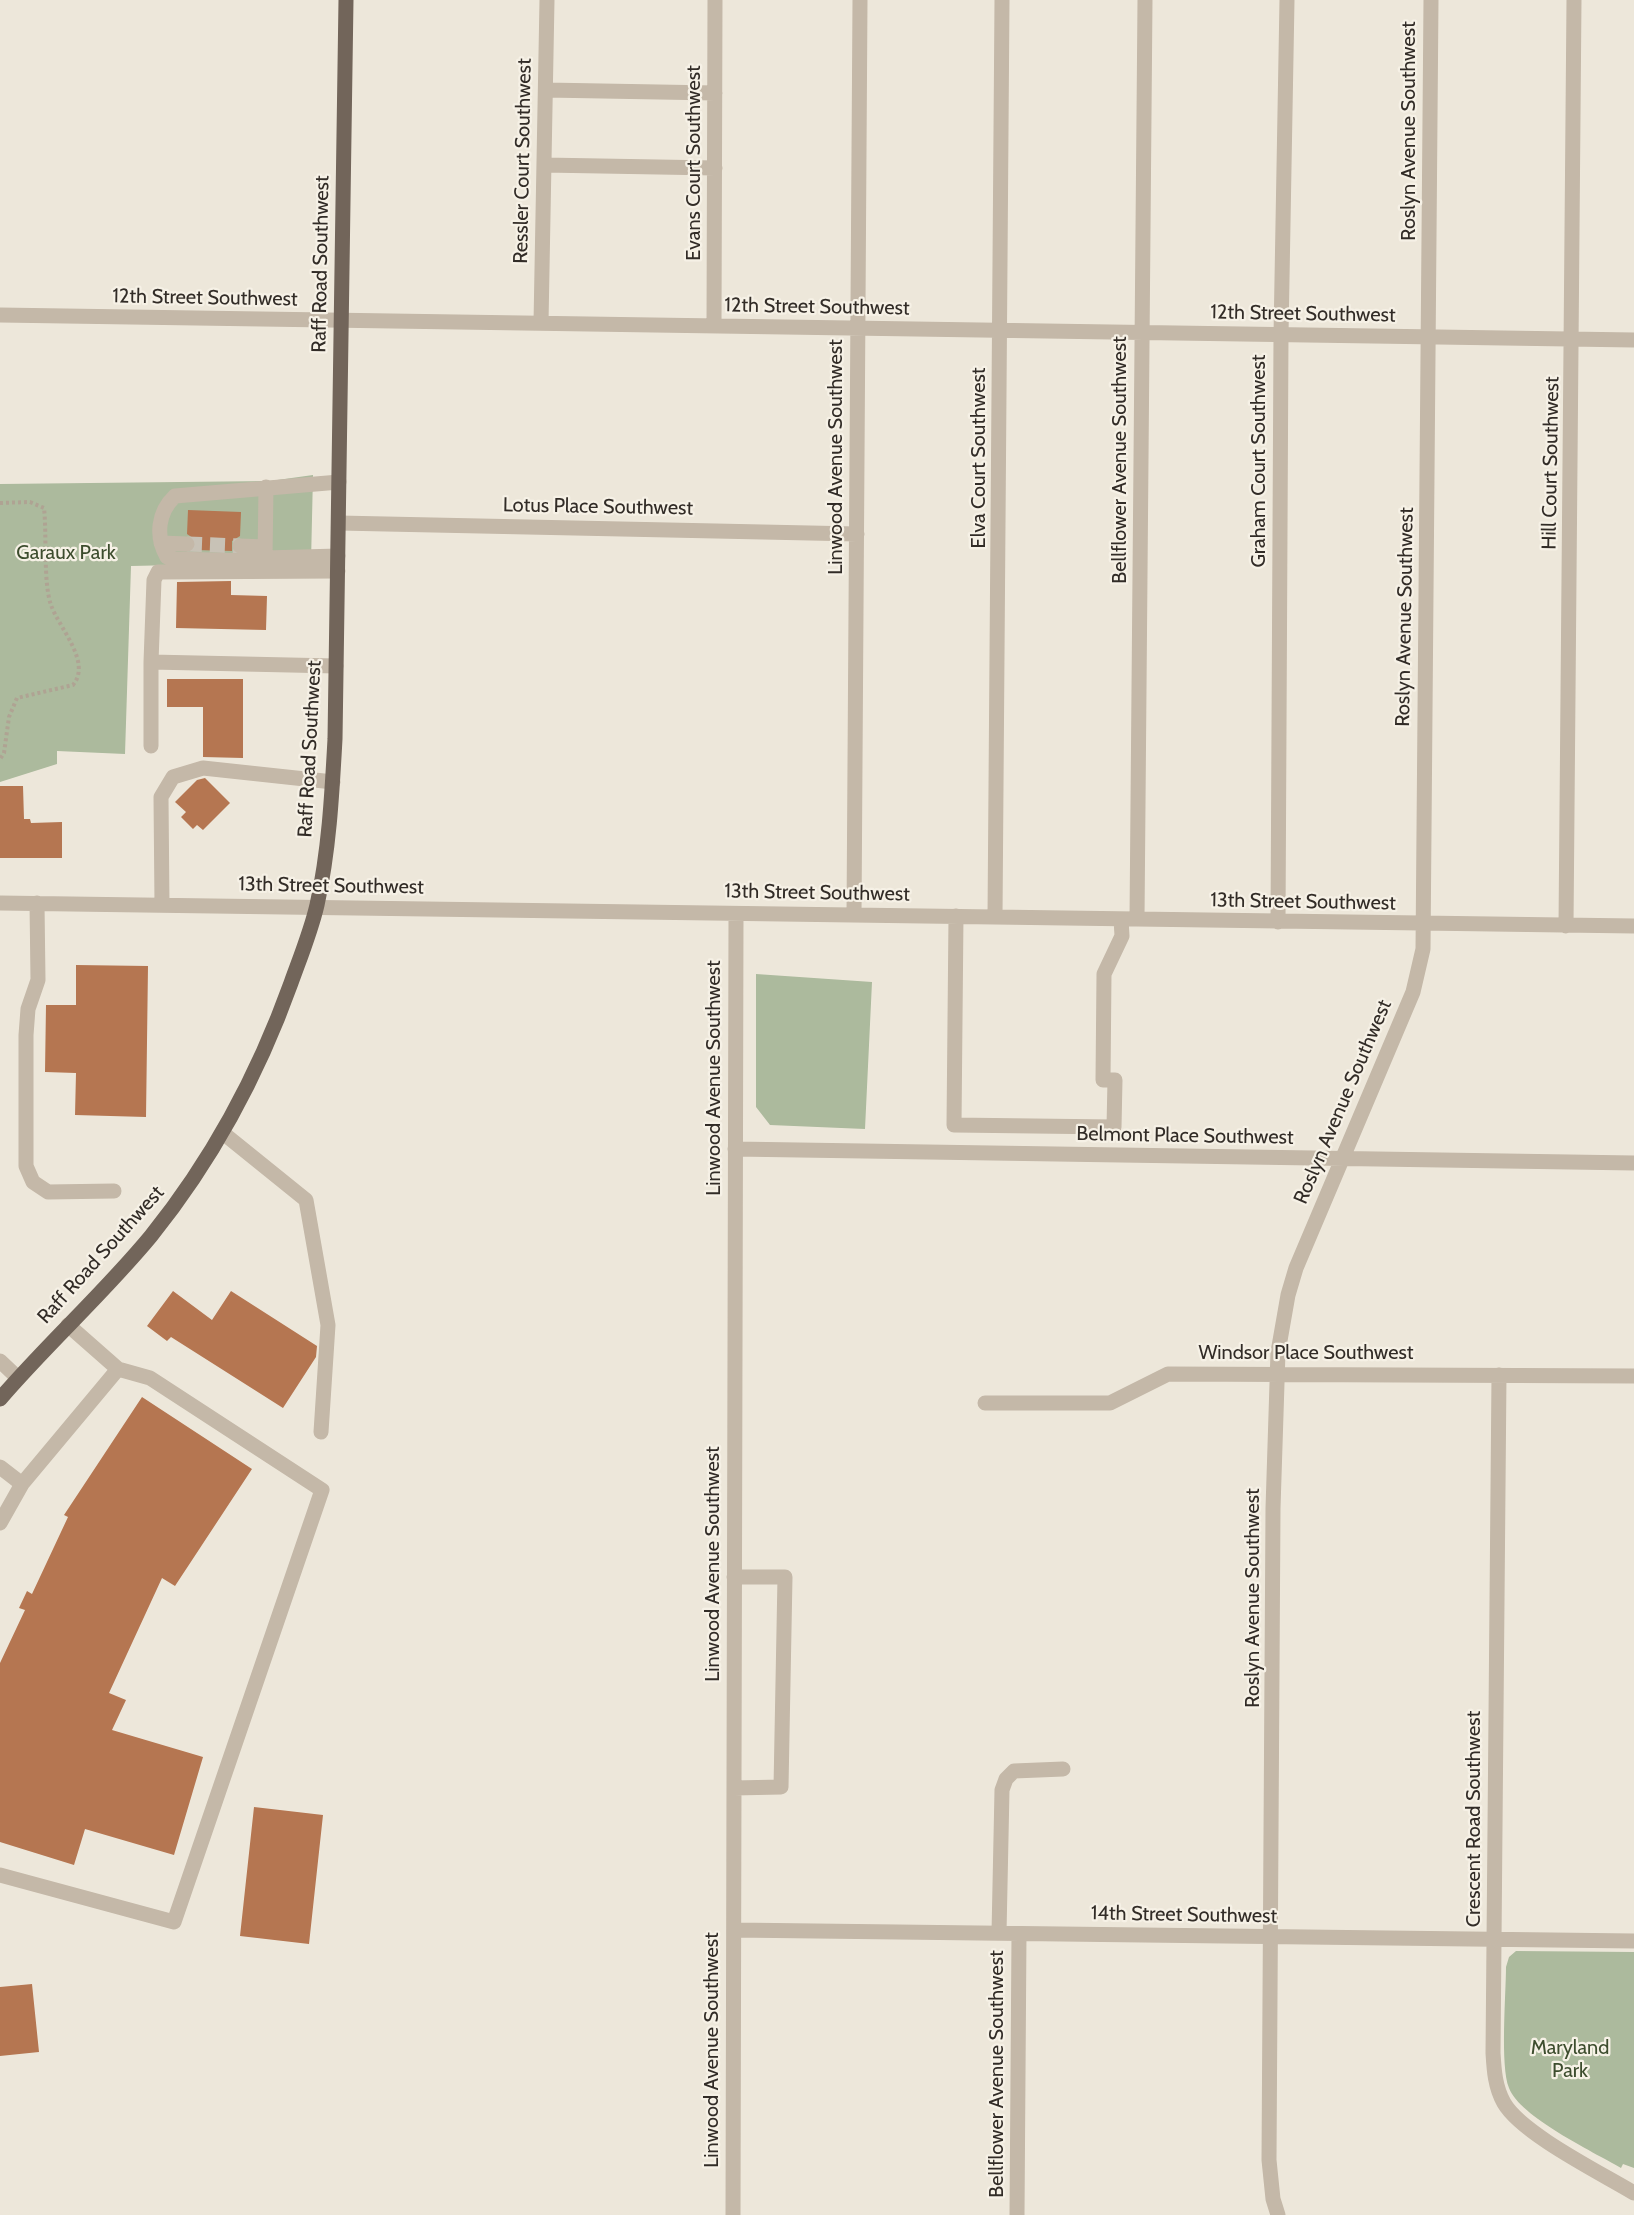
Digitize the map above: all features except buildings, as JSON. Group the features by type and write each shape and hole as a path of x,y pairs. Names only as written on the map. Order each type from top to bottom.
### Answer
{"main road":[{"name":"Raff Road Southwest","path":"0,1399 149,1238 200,1170 244,1096 274,1028 316,907 333,782 346,0"}],"street":[{"name":"Ressler Court Southwest","path":"541,323 548,0"},
{"name":"Evans Court Southwest","path":"714,326 715,0"},
{"name":"Linwood Avenue Southwest","path":"854,915 860,0"},
{"name":"Elva Court Southwest","path":"995,916 1002,0"},
{"name":"Bellflower Avenue Southwest","path":"1137,920 1145,0"},
{"name":"Graham Court Southwest","path":"1278,922 1281,335 1287,0"},
{"name":"Roslyn Avenue Southwest","path":"1278,2215 1273,2199 1269,2160 1273,1508 1277,1372 1282,1323 1296,1268 1413,992 1421,959 1424,925 1431,0"},
{"name":"Hill Court Southwest","path":"1566,926 1574,0"},
{"path":"546,90 715,93"},
{"path":"544,165 715,168"},
{"name":"12th Street Southwest","path":"0,315 1634,340"},
{"path":"265,552 250,561 167,557 162,543 160,522 164,507 175,496 339,482"},
{"path":"265,552 266,487"},
{"name":"Lotus Place Southwest","path":"339,523 856,534"},
{"path":"162,543 187,544"},
{"path":"240,546 338,564"},
{"path":"150,746 154,580 158,572 338,564"},
{"path":"151,662 336,666"},
{"path":"162,905 161,798 174,777 203,768 333,782"},
{"name":"13th Street Southwest","path":"0,903 995,916 1424,925 1634,926"},
{"path":"38,903 38,980 28,1009 26,1035 26,1166 33,1182 48,1192 114,1191"},
{"name":"Linwood Avenue Southwest","path":"733,2215 736,914"},
{"path":"957,916 954,1125 1114,1127 1115,1080 1103,1080 1104,974 1122,936 1121,919"},
{"path":"223,1133 306,1200 328,1325 321,1432"},
{"name":"Belmont Place Southwest","path":"735,1149 1634,1163"},
{"path":"0,1875 174,1922 322,1490 150,1378 118,1369 68,1325"},
{"path":"0,1361 18,1378"},
{"path":"0,1523 22,1484 118,1369"},
{"name":"Windsor Place Southwest","path":"985,1403 1110,1403 1168,1374 1277,1372 1634,1376"},
{"name":"Crescent Road Southwest","path":"1499,1375 1493,2053 1495,2078 1504,2103 1522,2123 1634,2193"},
{"path":"0,1467 22,1484"},
{"path":"734,1577 785,1577 781,1787 734,1788"},
{"path":"999,1934 1002,1790 1006,1779 1014,1771 1021,1769 1063,1769"},
{"name":"14th Street Southwest","path":"734,1930 1634,1941"},
{"name":"Bellflower Avenue Southwest","path":"1017,2215 1019,1934"}],"path":[{"path":"0,503 30,502 44,508 50,602 78,657 80,669 73,685 16,698 9,717 4,753 0,759"}],"green space":[{"name":"Garaux Park","path":"313,475 311,562 131,566 125,754 57,751 57,764 0,782 0,484 270,481"},
{"path":"756,974 872,982 865,1129 770,1125 756,1107"},
{"name":"Maryland Park","path":"1516,1951 1634,1952 1634,2168 1623,2164 1621,2168 1542,2122 1516,2099 1509,2088 1504,2047 1506,1967 1509,1957"}],"tunnel":[{"path":"187,544 240,546"}]}
